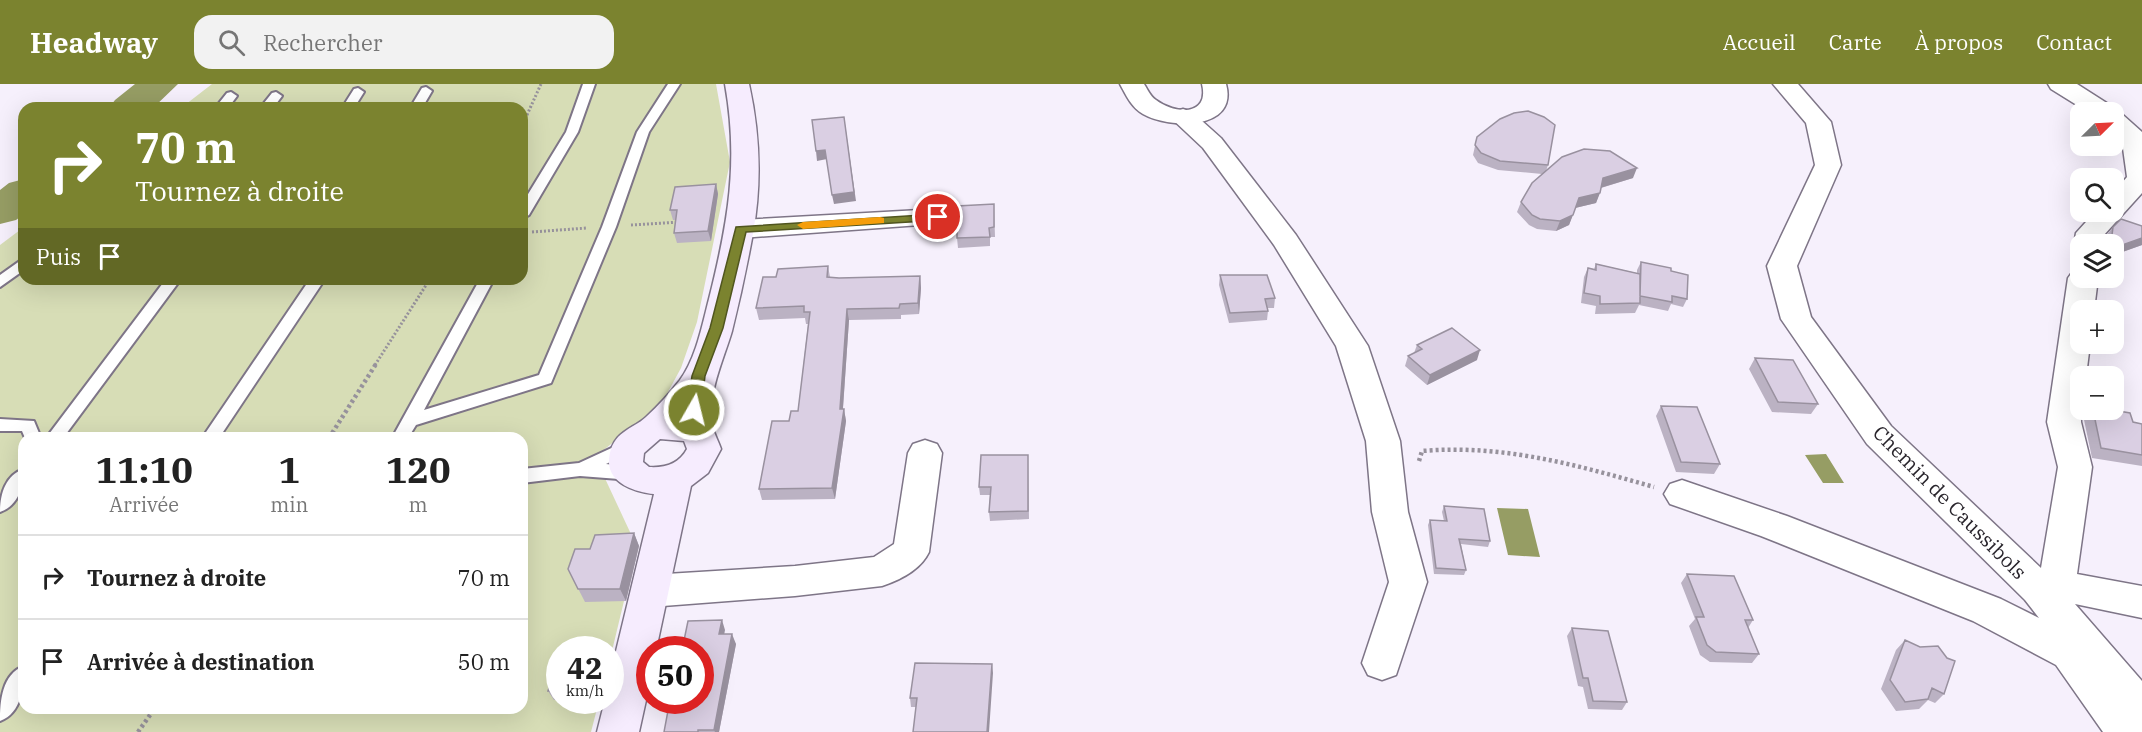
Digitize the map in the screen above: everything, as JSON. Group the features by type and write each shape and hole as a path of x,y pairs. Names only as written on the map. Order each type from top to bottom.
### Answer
{"main road":[{"path":"618,732 663,524 648,461 699,376 717,328 741,229 748,158 745,119 737,84"},
{"path":"648,461 686,473 702,458 703,440 698,433 694,410 699,376"},
{"path":"648,461 680,425 698,433"}],"street":[{"path":"1132,84 1145,104 1155,110 1183,117 1200,115 1211,109 1216,99 1214,84"},
{"name":"Chemin de Caussibols","path":"1785,84 1818,122 1828,165 1782,266 1796,319 1879,435 2055,596 2142,710"},
{"path":"2060,84 2088,102"},
{"path":"1183,117 1212,143 1286,241 1352,346 1383,441 1390,512 1408,582 1382,663"},
{"path":"2124,129 2135,139 2141,178 2124,197"},
{"path":"741,229 938,217"},
{"path":"2090,234 2100,222"},
{"path":"2082,288 2064,422 2075,467 2055,596 2142,602"},
{"path":"650,591 795,581 882,571 911,552 925,453"},
{"path":"1682,494 1785,530 1987,610 2070,653 2127,732"}],"lane":[{"path":"528,205 572,132 589,84"},
{"path":"411,420 545,378 609,227 643,132 674,84"},
{"path":"420,102 426,91"},
{"path":"352,102 358,92"},
{"path":"226,102 231,96"},
{"path":"271,102 276,96"},
{"path":"0,282 18,268"},
{"path":"59,432 169,285"},
{"path":"214,432 314,285"},
{"path":"404,432 484,285"},
{"path":"0,425 28,425 31,432"},
{"path":"580,469 648,461"},
{"path":"528,475 648,461"},
{"path":"0,505 18,483"},
{"path":"0,711 18,684"}],"path":[{"path":"528,113 541,84"},
{"path":"333,432 426,285"},
{"path":"1415,472 1422,451 1454,446 1577,466 1682,494"},
{"path":"138,732 151,714"}],"shaded area":[{"path":"212,84 716,84 730,162 697,322 681,368 662,403 595,457 637,547 616,636 546,636 546,714 596,714 591,732 0,732 0,245 18,232 18,285 528,285 528,102 189,102"},
{"path":"1826,454 1844,483 1823,483 1805,455"},
{"path":"1497,508 1528,509 1540,557 1508,555"}],"building":[{"path":"1528,111 1544,117 1555,125 1548,165 1500,161 1481,153 1475,145 1477,137 1500,119 1514,113"},
{"path":"844,117 854,192 832,195 825,150 816,151 812,120"},
{"path":"1584,149 1610,151 1637,168 1603,178 1600,193 1579,198 1573,215 1560,221 1540,219 1532,215 1521,202 1532,183 1562,157"},
{"path":"716,184 708,231 674,233 677,210 670,210 675,187"},
{"path":"994,204 994,227 989,228 990,237 957,238 957,206"},
{"path":"2124,220 2142,226 2142,238 2124,244 2124,234 2112,234 2113,227"},
{"path":"1641,262 1671,268 1671,271 1688,275 1687,299 1672,296 1672,302 1640,296"},
{"path":"1596,264 1640,274 1640,303 1600,304 1600,296 1584,293 1588,268 1596,270"},
{"path":"828,266 827,277 920,276 918,303 900,304 899,308 847,309 840,409 844,409 832,488 759,489 772,421 789,421 791,411 798,411 810,312 804,312 804,306 756,308 763,277 776,277 778,269"},
{"path":"1220,275 1267,275 1275,298 1265,299 1268,311 1230,313"},
{"path":"1452,328 1480,350 1430,375 1408,356 1422,349 1417,345"},
{"path":"1755,358 1793,360 1818,404 1778,402"},
{"path":"1661,406 1697,407 1720,464 1681,462"},
{"path":"2124,412 2130,413 2133,422 2142,424 2142,455 2101,448 2095,420 2124,420"},
{"path":"981,455 1028,455 1028,511 989,512 991,487 979,487"},
{"path":"1444,506 1484,509 1490,541 1459,539 1466,570 1436,568 1430,520 1447,521"},
{"path":"634,533 620,589 578,589 568,569 575,549 590,549 595,535"},
{"path":"1687,574 1734,576 1753,620 1745,620 1759,654 1716,652 1707,645 1696,617 1704,617"},
{"path":"722,620 719,634 732,634 714,730 664,732 667,714 714,714 714,636 685,636 688,621"},
{"path":"1572,628 1608,631 1627,702 1593,701 1588,678 1583,678"},
{"path":"1905,640 1920,647 1938,646 1947,658 1955,661 1944,694 1932,688 1928,699 1905,702 1890,680"},
{"path":"915,663 992,664 987,732 913,732 917,698 910,698"}],"waterway":[{"path":"136,102 159,84"},
{"path":"0,211 18,197"}],"slow traffic":[{"path":"803,225 880,221"}],"route":[{"path":"694,410 699,376 717,328 741,229 938,217"}]}
